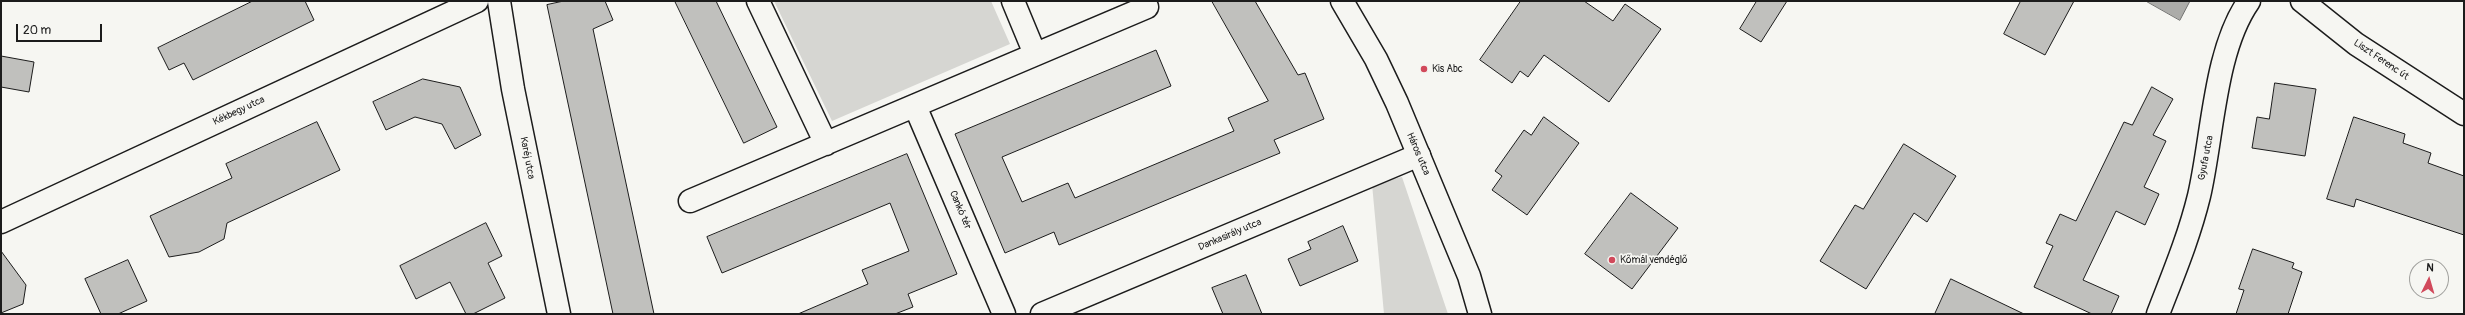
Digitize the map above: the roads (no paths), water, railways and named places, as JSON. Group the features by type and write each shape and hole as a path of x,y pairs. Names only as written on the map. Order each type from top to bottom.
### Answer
{"street":[{"name":"Kékbegy utca","path":"1,222 477,1"},
{"name":"Karéj utca","path":"499,1 513,89 559,314"},
{"path":"758,1 826,144"},
{"path":"1013,1 1035,54"},
{"name":"Háros utca","path":"1342,1 1376,59 1419,155 1469,276 1480,314"},
{"name":"Gyufa utca","path":"2158,314 2186,241 2198,198 2225,52 2240,14 2249,1"},
{"name":"Liszt Ferenc út","path":"2302,1 2356,44 2464,114"},
{"path":"690,201 1147,6"},
{"name":"Cankó tér","path":"915,106 1004,314"},
{"name":"Dankasirály utca","path":"1042,314 1419,155"}],"place":[{"name":"Kis Abc","path":"1424,69"},
{"name":"Kőmál vendéglő","path":"1612,260"}]}
